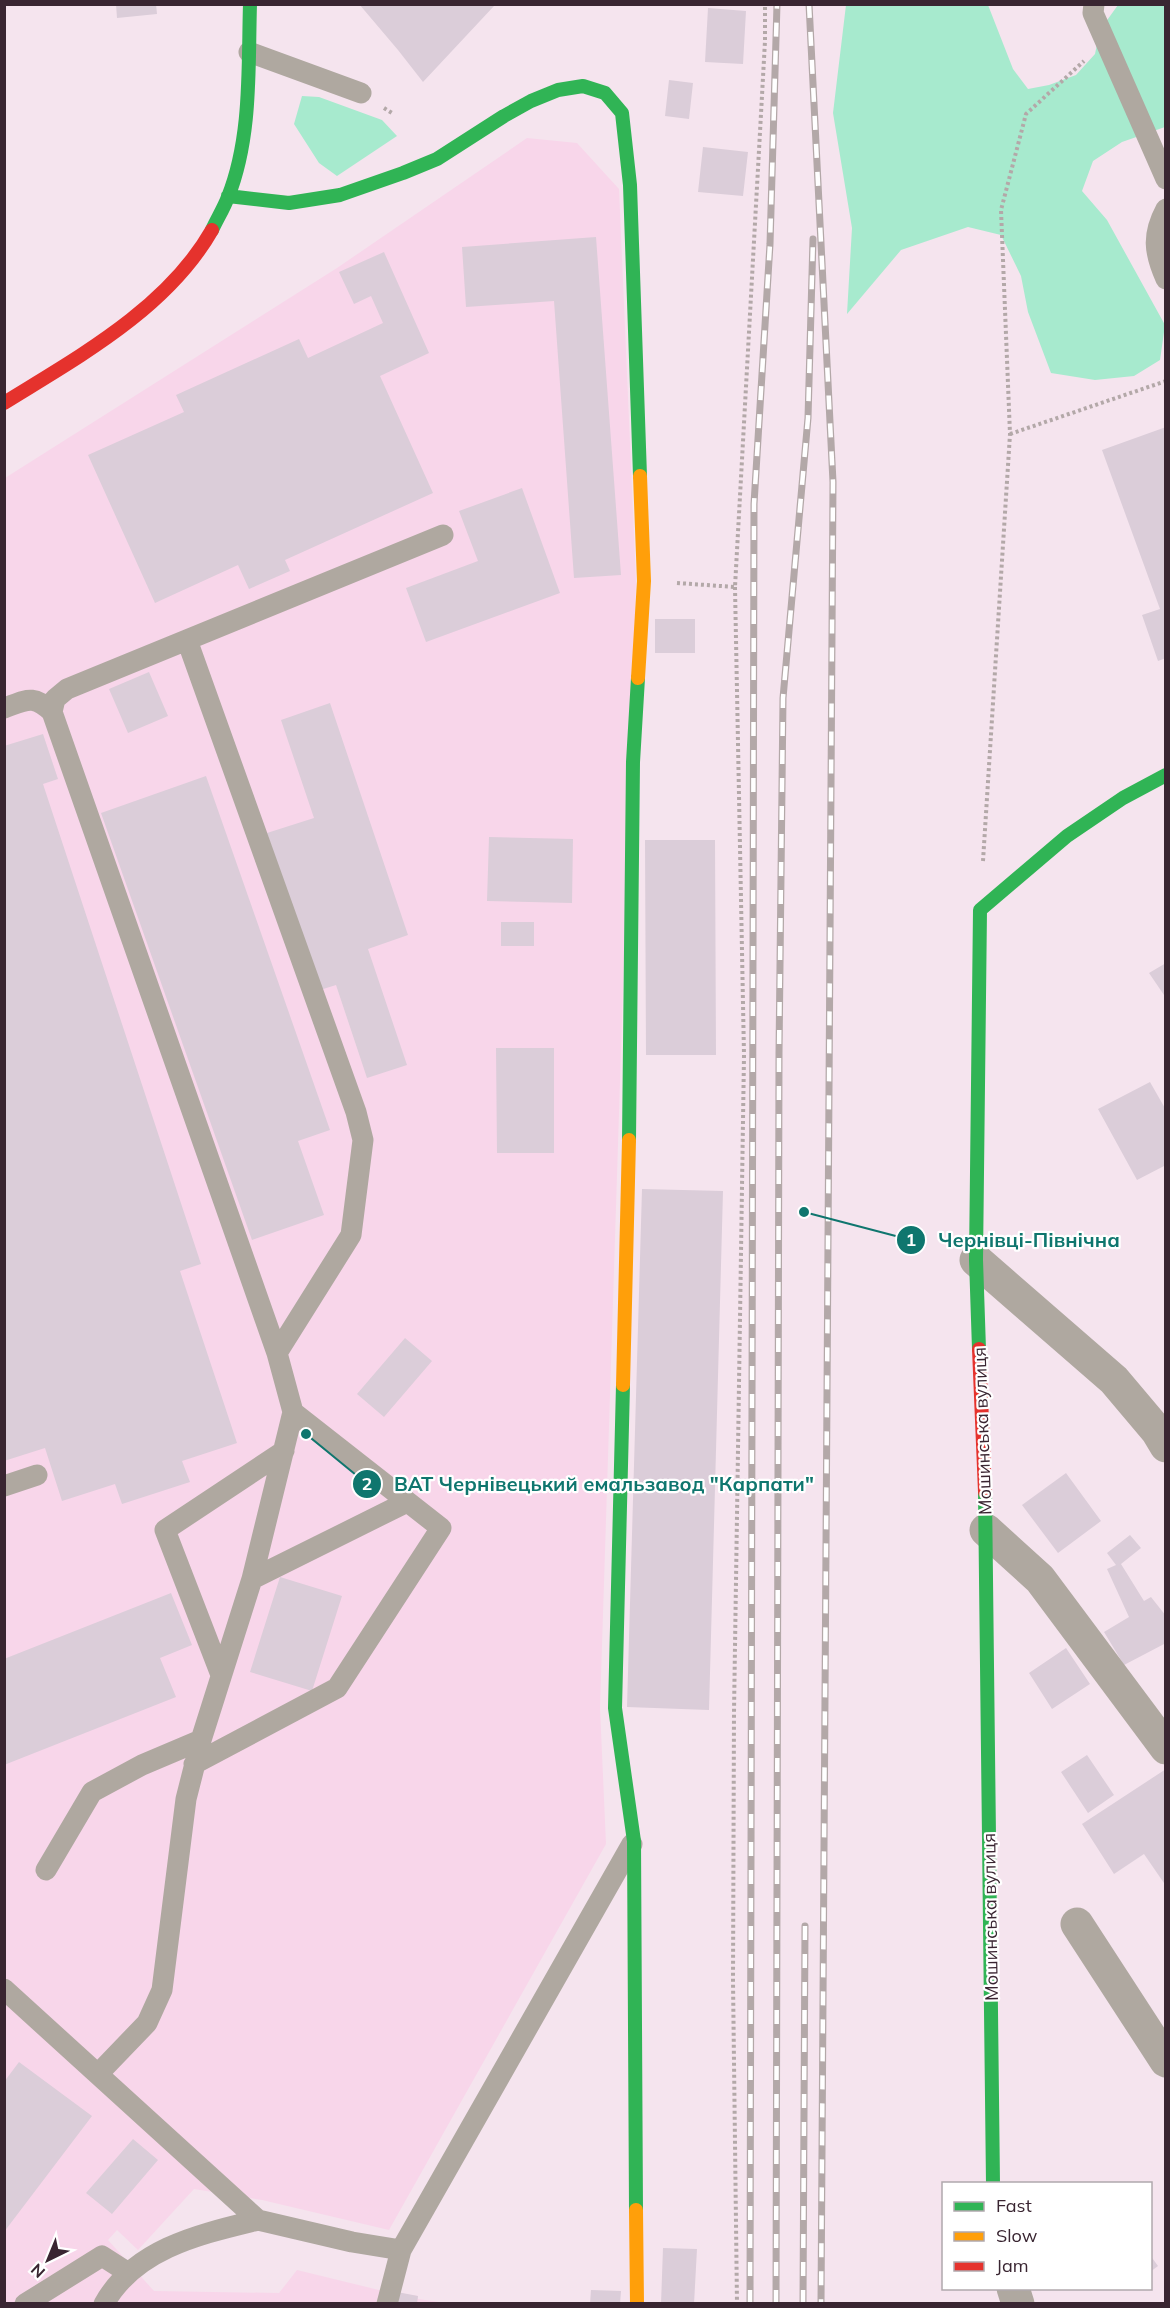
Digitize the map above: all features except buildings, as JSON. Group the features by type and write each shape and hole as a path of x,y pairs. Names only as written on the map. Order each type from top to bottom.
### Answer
{"street":[{"path":"4,403 106,339 144,309 181,273 199,250 228,196 240,148 249,52 250,4"},
{"path":"228,196 284,203 343,194 438,159 520,107 563,88 593,87 610,96 622,113 630,185 644,581 633,762 628,1179 615,1708 634,1841 637,2304"},
{"path":"980,910 1067,836 1123,798 1166,775"},
{"name":"Мошинська вулиця","path":"980,910 976,1260 986,1530 993,2182"},
{"path":"976,1260 1114,1380 1157,1431 1166,1446"},
{"path":"986,1530 1040,1579 1166,1748"},
{"path":"1077,1924 1166,2061"}],"lane":[{"path":"1096,15 1166,179"},
{"path":"249,52 361,93"},
{"path":"1166,209 1155,232 1158,262 1166,279"},
{"path":"51,712 55,699 68,689 443,535"},
{"path":"187,640 356,1112 363,1140 351,1235 277,1353"},
{"path":"4,708 28,699 40,701 51,712 277,1353 293,1412 252,1579 201,1740 186,1798 162,1990 147,2023 98,2074"},
{"path":"194,1764 337,1688 441,1528 293,1412"},
{"path":"221,1675 165,1530 284,1451"},
{"path":"4,1486 36,1475"},
{"path":"252,1579 407,1502"},
{"path":"46,1870 92,1792 142,1765 201,1740"},
{"path":"387,2304 400,2250 634,1841"},
{"path":"4,1989 258,2220"},
{"path":"104,2304 127,2272 156,2253 193,2237 258,2220 352,2242 400,2250"},
{"path":"24,2304 102,2256 127,2272"}],"path":[{"path":"737,2304 733,1981 734,1712 744,1055 735,586 765,41 765,4"},
{"path":"980,910 1010,434 1001,210 1026,114 1088,57 1096,15"},
{"path":"1010,434 1166,381"},
{"path":"644,581 735,586"}],"shaded area":[{"path":"527,138 577,143 619,189 636,581 600,1708 606,1844 389,2230 262,2200 194,2189 138,2250 117,2230 108,2240 154,2291 279,2293 297,2270 379,2290 418,2296 418,2299 446,2303 5,2304 5,478 337,268"}],"green space":[{"path":"846,5 988,5 1013,69 1028,89 1049,85 1076,75 1095,54 1100,30 1118,5 1165,5 1165,127 1122,142 1093,161 1082,191 1107,220 1165,325 1160,360 1134,376 1095,380 1051,373 1028,312 1021,276 1001,235 968,227 901,250 847,314 852,228 833,113"},
{"path":"302,96 319,97 382,120 397,136 337,176 319,163 294,124"}],"railway":[{"path":"750,2304 754,504 770,244 777,4"},
{"path":"809,4 833,482 821,2304"},
{"path":"776,2304 779,1054 783,698 808,418 813,239"},
{"path":"803,2304 805,1926"}],"traffic: fast":[{"path":"212,230 228,197 241,150 247,102 250,4"},
{"path":"228,196 289,203 340,195 437,159 504,116 531,101 558,90 583,86 605,93 622,113 630,185 640,476"},
{"path":"629,1140 633,762 638,678"},
{"path":"979,1349 976,1260 980,910 1067,836 1123,798 1166,775"},
{"path":"623,1385 615,1708 634,1841 636,2210"},
{"path":"985,1492 993,2182"}],"traffic: slow":[{"path":"638,678 644,581 640,476"},
{"path":"623,1385 629,1140"},
{"path":"636,2210 637,2304"}],"traffic: jam":[{"path":"4,403 90,349 146,307 171,284 212,230"},
{"path":"979,1349 985,1492"}],"place":[{"name":"Чернівці-Північна","path":"804,1212"},
{"name":"ВАТ Чернівецький емальзавод \"Карпати\"","path":"306,1434"}]}
